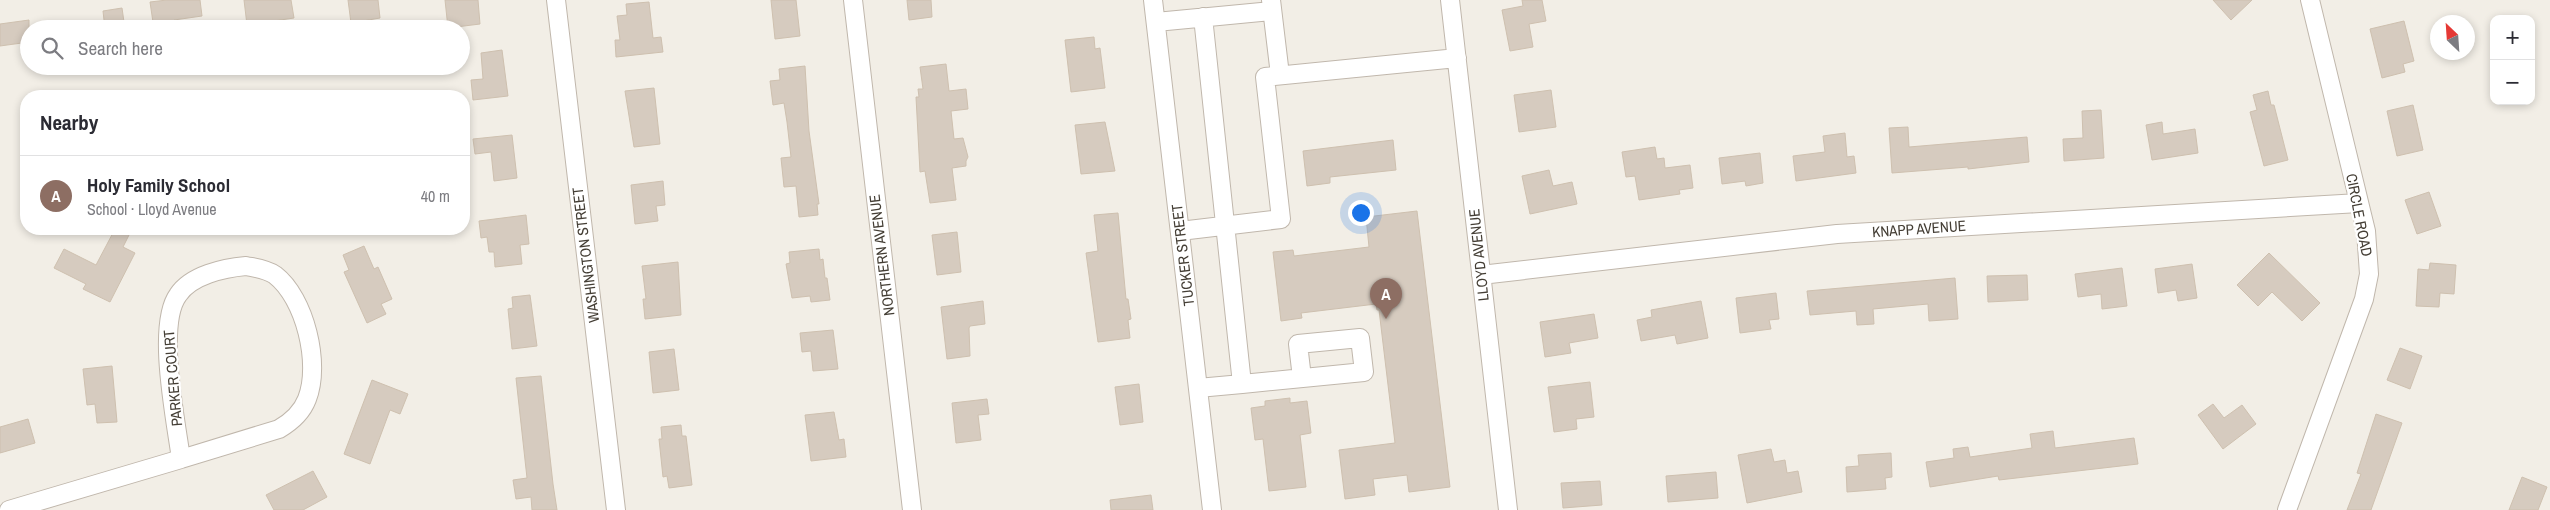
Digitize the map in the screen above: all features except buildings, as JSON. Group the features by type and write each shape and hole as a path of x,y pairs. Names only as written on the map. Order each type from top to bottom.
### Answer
{"street":[{"name":"WASHINGTON STREET","path":"556,0 616,510"},
{"name":"NORTHERN AVENUE","path":"853,0 912,510"},
{"name":"TUCKER STREET","path":"1153,0 1212,510"},
{"name":"LLOYD AVENUE","path":"1450,0 1508,510"},
{"name":"CIRCLE ROAD","path":"2287,510 2364,299 2368,274 2368,248 2359,203 2310,0"},
{"path":"1156,22 1203,17 1271,5 1280,76"},
{"path":"1203,17 1242,384"},
{"path":"1180,231 1281,219 1265,77 1456,58"},
{"name":"KNAPP AVENUE","path":"1481,275 1837,234 2359,203"},
{"name":"PARKER COURT","path":"9,510 181,460 279,429 295,416 307,399 311,383 312,358 302,315 294,296 284,283 263,269 246,266 230,268 205,276 187,285 178,294 172,306 166,335 181,460"},
{"path":"1198,388 1302,378"}],"place":[{"name":"Holy Family School","path":"1386,319"}]}
